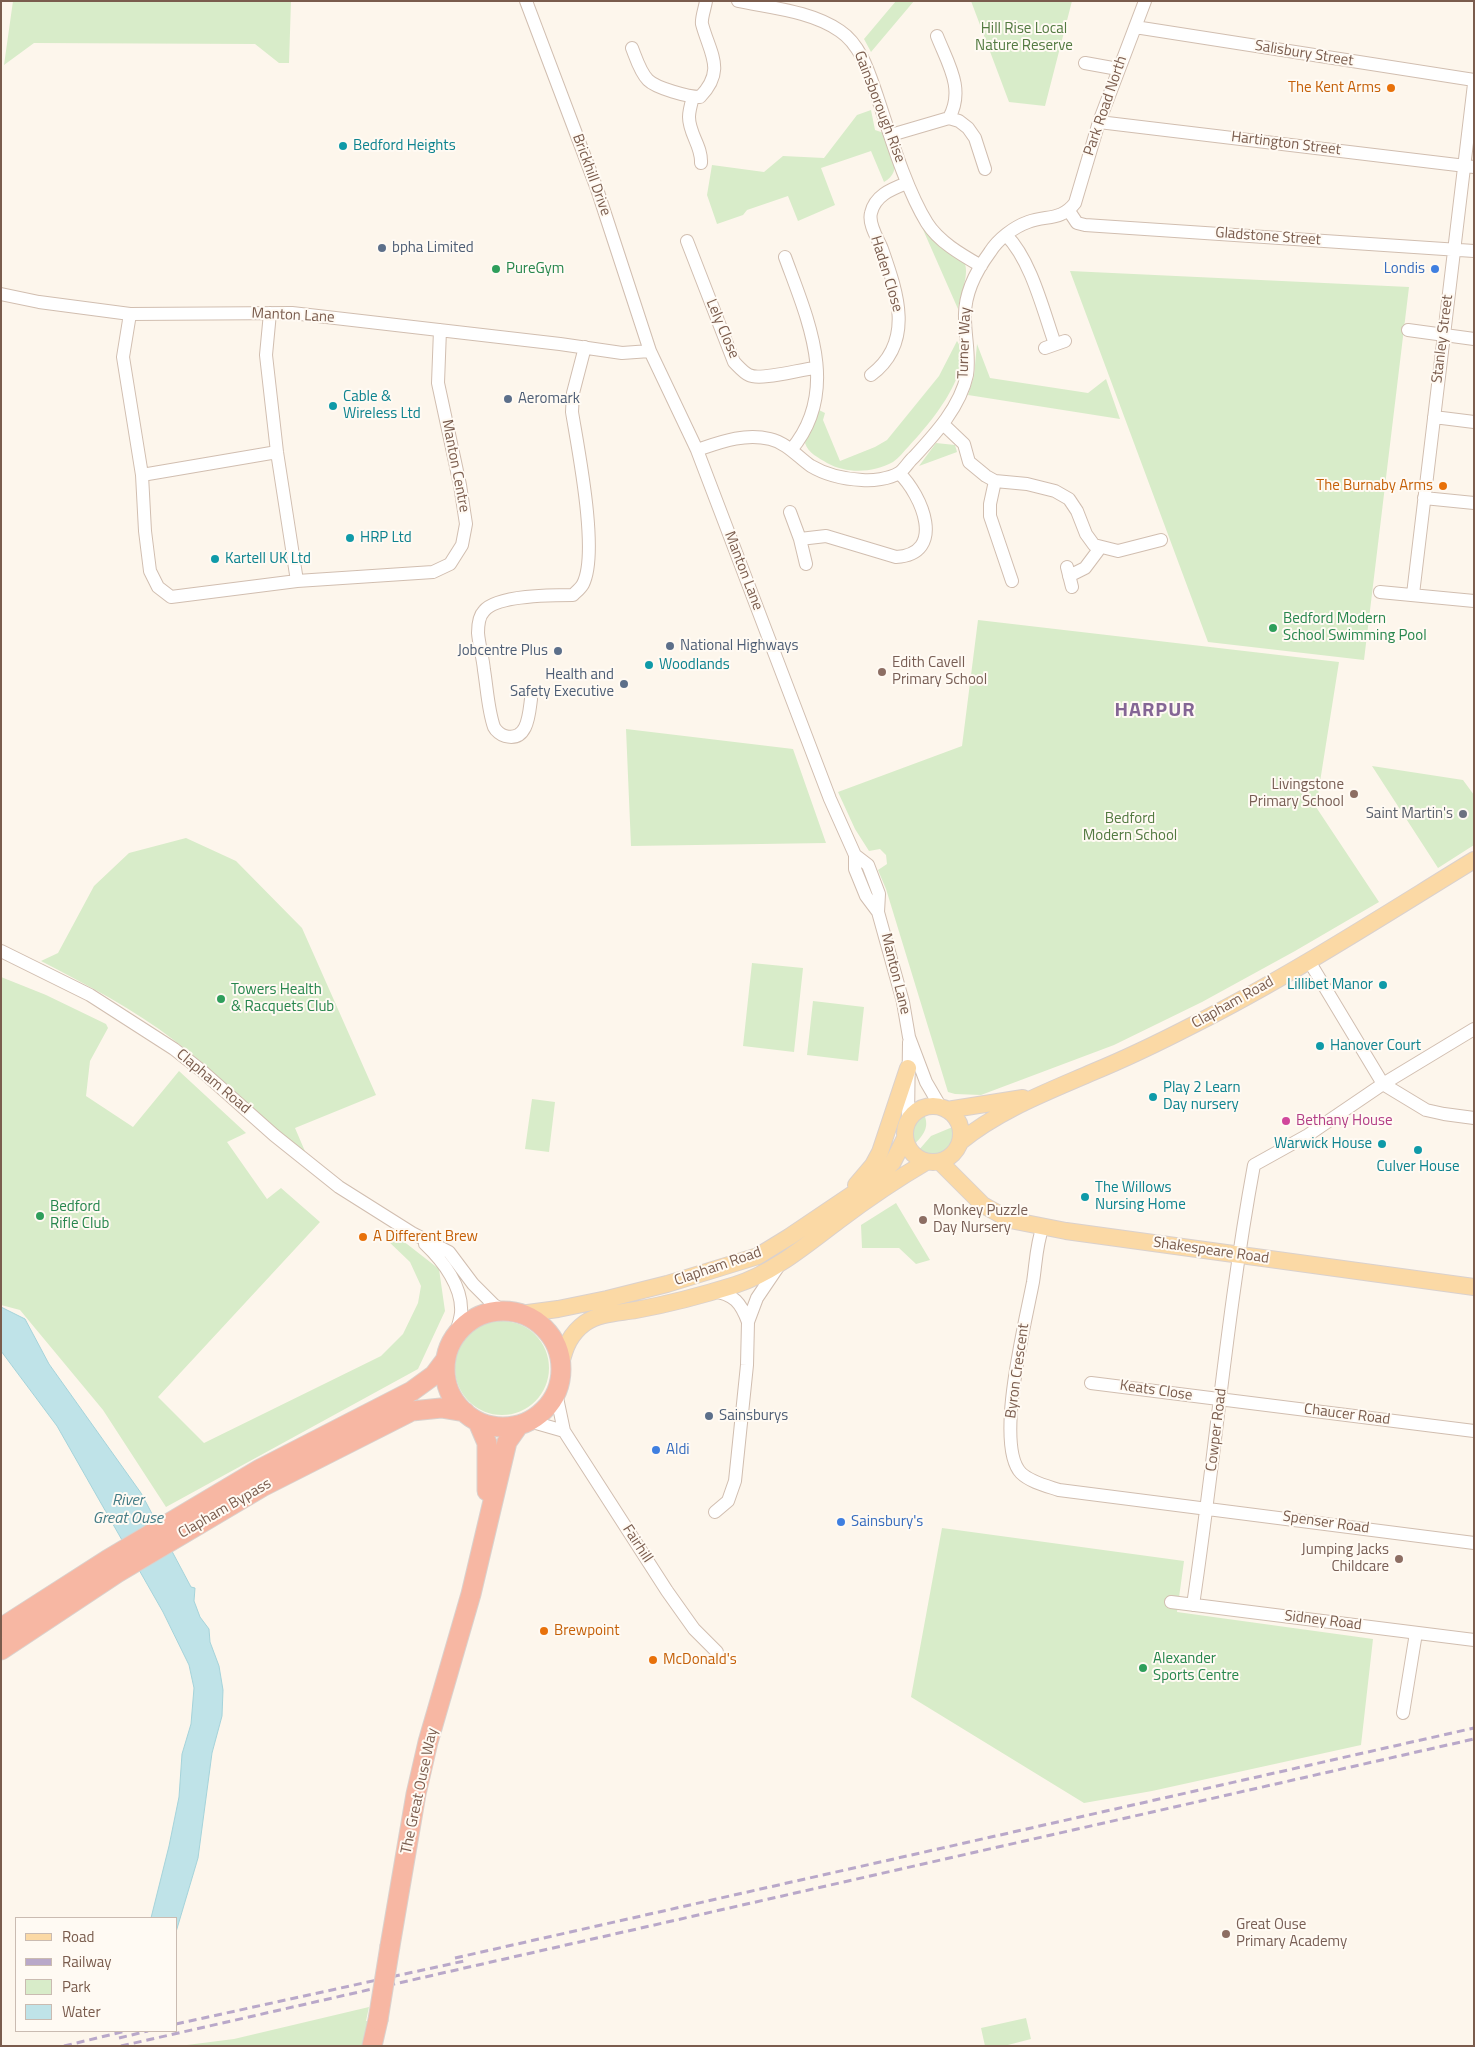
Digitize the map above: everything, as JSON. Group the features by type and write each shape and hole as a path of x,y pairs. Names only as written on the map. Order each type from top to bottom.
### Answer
{"highway":[{"path":"492,1312 512,1312 535,1321 548,1333 557,1348 561,1364 560,1381 556,1393 543,1411 524,1423 491,1426 472,1417 452,1393 444,1370 455,1336 462,1328 476,1318 492,1312"},
{"name":"Clapham Bypass","path":"1,1628 107,1560 261,1478 412,1391 434,1375 446,1359"},
{"name":"Clapham Bypass","path":"1,1650 261,1478 412,1411 441,1408 472,1417"},
{"name":"The Great Ouse Way","path":"472,1417 487,1443 484,1540"},
{"name":"The Great Ouse Way","path":"372,2046 416,1794 428,1742 471,1594 507,1442 524,1423"}],"main road":[{"name":"Clapham Road","path":"958,1146 980,1126 1035,1096 1125,1058 1193,1025 1309,962 1474,860"},
{"path":"847,1197 874,1165 908,1068"},
{"name":"Clapham Road","path":"944,1108 1035,1096"},
{"path":"958,1146 952,1155 933,1162 912,1154 905,1138 908,1121 918,1110 924,1107 944,1108 958,1122 960,1129 958,1146 961,1183"},
{"name":"Clapham Road","path":"512,1312 558,1310 667,1284 758,1256 789,1238 847,1197 862,1189 889,1167 905,1138"},
{"name":"Clapham Road","path":"561,1364 565,1347 570,1339 585,1323 592,1319 611,1313 636,1310 713,1291 736,1285 752,1278 782,1261 888,1185 933,1162"},
{"name":"Shakespeare Road","path":"933,1162 961,1183 983,1205 1010,1220 1240,1255 1474,1287"},
{"path":"667,1284 687,1288 724,1281 736,1285"}],"street":[{"name":"Brickhill Drive","path":"526,1 596,189 650,351"},
{"path":"632,48 648,80 666,89 693,97 700,97 708,89 714,76 715,66 702,23 706,1"},
{"name":"Gainsborough Rise","path":"738,1 813,18 839,30 851,40 865,64 907,183 928,224 953,249 981,266"},
{"name":"Park Road North","path":"1069,211 1075,203 1099,122 1145,1"},
{"name":"Salisbury Street","path":"1135,27 1474,80"},
{"path":"937,36 954,80 957,95 949,118"},
{"path":"1085,63 1118,69"},
{"name":"Stanley Street","path":"1412,594 1454,250 1469,166 1474,84"},
{"path":"693,97 689,116 690,124 702,153 701,163"},
{"path":"891,135 949,118 959,121 968,128 975,138 985,169"},
{"name":"Hartington Street","path":"1099,122 1469,166"},
{"name":"Haden Close","path":"871,375 883,367 891,353 900,324 899,306 870,215 879,197 907,183"},
{"name":"Turner Way","path":"899,473 943,424 956,403 967,374 964,316 966,300 991,249 1006,235 1028,222 1058,217 1069,211"},
{"name":"Gladstone Street","path":"1069,211 1077,223 1085,225 1474,251"},
{"path":"1006,235 1015,244 1024,260 1055,344"},
{"name":"Lely Close","path":"687,242 734,362 742,370 750,376 762,378 800,369 816,368"},
{"path":"785,257 812,331 816,352 815,401 800,439 791,450"},
{"name":"Manton Lane","path":"1,294 39,302 130,314 292,313 622,353 650,351 697,450 830,799 855,855 855,869 866,896 878,912 903,1002 909,1038 908,1121"},
{"path":"270,313 266,355 277,452 297,582"},
{"name":"Manton Centre","path":"130,314 124,357 142,475 145,532 150,571 158,587 171,597 297,582 433,572 450,564 462,545 466,524 460,485 438,383 440,330"},
{"path":"1408,330 1474,339"},
{"path":"531,699 527,727 519,735 509,737 502,735 495,729 478,632 479,622 484,611 494,604 550,595 573,595 583,586 589,562 590,537 572,412 573,393 584,347"},
{"path":"1434,417 1474,422"},
{"path":"943,424 964,444 970,462 995,481 1027,484 1055,491 1069,499 1077,511 1086,534 1094,545 1118,551 1161,540"},
{"path":"697,450 741,437 771,439 791,450 811,466 827,474 864,481 899,473 914,490 926,522 926,535 923,544 916,552 907,556 896,557 826,536 800,539"},
{"path":"142,475 277,452"},
{"path":"995,481 990,504 990,516 1005,573"},
{"path":"1424,498 1474,503"},
{"path":"790,512 800,539 806,564"},
{"path":"1069,577 1085,568 1100,548"},
{"path":"1380,592 1474,601"},
{"name":"Clapham Road","path":"1,951 90,995 163,1041 202,1071 312,1166 350,1194 449,1252 473,1284 494,1305 512,1312"},
{"path":"1309,962 1383,1084 1426,1110 1474,1118"},
{"path":"1383,1084 1474,1029"},
{"name":"Manton Lane","path":"909,1038 926,1082 944,1108"},
{"name":"Cowper Road","path":"1193,1605 1208,1507 1240,1255 1254,1165 1308,1136 1383,1084"},
{"name":"Byron Crescent","path":"1043,1226 1038,1241 1034,1277 1014,1378 1010,1433 1013,1456 1021,1473 1039,1484 1059,1490 1208,1507"},
{"name":"Clapham Road","path":"412,1232 434,1254 452,1278 459,1299 461,1313 455,1336"},
{"path":"715,1512 728,1501 735,1482 747,1372 748,1322 763,1289 782,1261"},
{"path":"736,1285 752,1296 754,1306"},
{"path":"713,1291 723,1292 736,1300 742,1306 748,1322"},
{"name":"Keats Close","path":"1091,1383 1221,1400"},
{"name":"Fairhill","path":"556,1393 564,1431 667,1591 694,1629 717,1652"},
{"name":"Chaucer Road","path":"1221,1400 1474,1431"},
{"path":"524,1423 564,1431"},
{"name":"Spenser Road","path":"1208,1507 1474,1543"},
{"name":"Sidney Road","path":"1171,1602 1474,1640"},
{"path":"1403,1713 1416,1633"}],"green space":[{"path":"13,1 291,1 289,63 279,63 255,44 34,43 4,65"},
{"path":"896,1 914,1 871,52 864,39"},
{"name":"Hill Rise Local Nature Reserve","path":"971,1 1072,1 1045,106 1009,102"},
{"path":"871,110 875,130 884,133 894,159 894,172 884,182 871,151 821,168 835,205 798,221 788,196 747,210 743,215 717,224 707,195 712,165 764,172 783,156 824,158 857,115"},
{"path":"921,225 965,264 965,280 958,309"},
{"path":"1070,271 1409,287 1364,660 1208,642"},
{"path":"957,341 961,353 960,367 955,382 938,412 893,462 869,470 843,469 827,463 809,450 805,443 817,409 825,413 823,420 840,461 887,440 939,376"},
{"path":"977,344 990,378 1088,393 1106,379 1120,419 968,395 974,376"},
{"path":"936,443 955,445 957,452 919,466"},
{"name":"Bedford Modern School","path":"978,620 1339,662 1316,807 1379,902 1202,1002 1114,1045 981,1095 948,1092 886,889 878,870 887,864 886,855 880,849 869,851 855,829 838,792 962,746"},
{"path":"626,729 793,749 826,843 631,846"},
{"path":"1372,766 1463,780 1474,795 1474,845 1438,868"},
{"name":"Towers Health & Racquets Club","path":"186,838 236,861 302,928 376,1095 295,1128 307,1156 209,1068 159,1029 110,998 41,961 58,953 94,886 129,853"},
{"path":"752,963 803,968 794,1052 743,1046"},
{"path":"1,977 46,995 106,1024 108,1028 90,1061 86,1096 133,1127 179,1071 246,1133 227,1142 267,1199 281,1188 320,1222 158,1397 204,1443 381,1356 403,1334 418,1303 421,1286 410,1262 386,1239 388,1233 407,1244 439,1269 445,1311 418,1369 166,1507 103,1410 20,1310 1,1305"},
{"path":"813,1001 864,1007 858,1061 807,1055"},
{"path":"532,1099 555,1102 549,1152 525,1149"},
{"path":"924,1114 926,1127 914,1145 911,1136 912,1127 916,1120"},
{"path":"955,1126 953,1142 945,1153 933,1157 918,1151 931,1136"},
{"path":"896,1203 930,1260 916,1264 899,1248 862,1248 861,1225"},
{"path":"502,1321 520,1324 535,1335 546,1350 549,1368 546,1386 535,1401 520,1412 502,1415 484,1412 469,1401 458,1386 455,1368 458,1350 469,1335 484,1324"},
{"name":"Alexander Sports Centre","path":"942,1528 1184,1561 1177,1612 1373,1639 1361,1745 1152,1791 1084,1803 911,1697"},
{"path":"369,2007 366,2021 371,2021 365,2046 179,2046 234,2039"},
{"path":"1026,2018 1031,2039 1004,2046 985,2046 981,2028"}],"water":[{"name":"River Great Ouse","path":"1,1307 25,1319 49,1364 141,1493 191,1587 195,1588 194,1601 200,1617 209,1629 210,1642 219,1666 223,1690 222,1716 212,1753 198,1858 178,1925 178,1917 151,1917 169,1846 179,1797 182,1754 191,1724 194,1688 189,1665 163,1612 57,1426 1,1351"}],"pier":[{"path":"106,2032 146,2032 141,2046 100,2046"}],"railway":[{"path":"455,1958 1474,1728"},
{"path":"121,2046 1474,1739"},
{"path":"178,2024 464,1961"},
{"path":"64,2046 122,2032"},
{"path":"119,2038 144,2032"}],"place":[{"name":"The Kent Arms","path":"1391,88"},
{"name":"Bedford Heights","path":"343,146"},
{"name":"bpha Limited","path":"382,248"},
{"name":"PureGym","path":"496,269"},
{"name":"Londis","path":"1435,269"},
{"name":"Aeromark","path":"508,399"},
{"name":"Cable & Wireless Ltd","path":"333,406"},
{"name":"The Burnaby Arms","path":"1443,486"},
{"name":"HRP Ltd","path":"350,538"},
{"name":"Kartell UK Ltd","path":"215,559"},
{"name":"Bedford Modern School Swimming Pool","path":"1273,628"},
{"name":"National Highways","path":"670,646"},
{"name":"Jobcentre Plus","path":"558,651"},
{"name":"Woodlands","path":"649,665"},
{"name":"Edith Cavell Primary School","path":"882,672"},
{"name":"Health and Safety Executive","path":"624,684"},
{"name":"Livingstone Primary School","path":"1354,794"},
{"name":"Saint Martin's","path":"1463,814"},
{"name":"Lillibet Manor","path":"1383,985"},
{"name":"Towers Health & Racquets Club","path":"221,999"},
{"name":"Hanover Court","path":"1320,1046"},
{"name":"Play 2 Learn Day nursery","path":"1153,1097"},
{"name":"Bethany House","path":"1286,1121"},
{"name":"Warwick House","path":"1382,1144"},
{"name":"Culver House","path":"1418,1150"},
{"name":"The Willows Nursing Home","path":"1085,1197"},
{"name":"Bedford Rifle Club","path":"40,1216"},
{"name":"Monkey Puzzle Day Nursery","path":"923,1220"},
{"name":"A Different Brew","path":"363,1237"},
{"name":"Sainsburys","path":"709,1416"},
{"name":"Aldi","path":"656,1450"},
{"name":"Sainsbury's","path":"841,1522"},
{"name":"Jumping Jacks Childcare","path":"1399,1559"},
{"name":"Brewpoint","path":"544,1631"},
{"name":"McDonald's","path":"653,1660"},
{"name":"Alexander Sports Centre","path":"1143,1668"},
{"name":"Great Ouse Primary Academy","path":"1226,1934"}],"district":[{"name":"HARPUR","path":"1155,711"}]}
